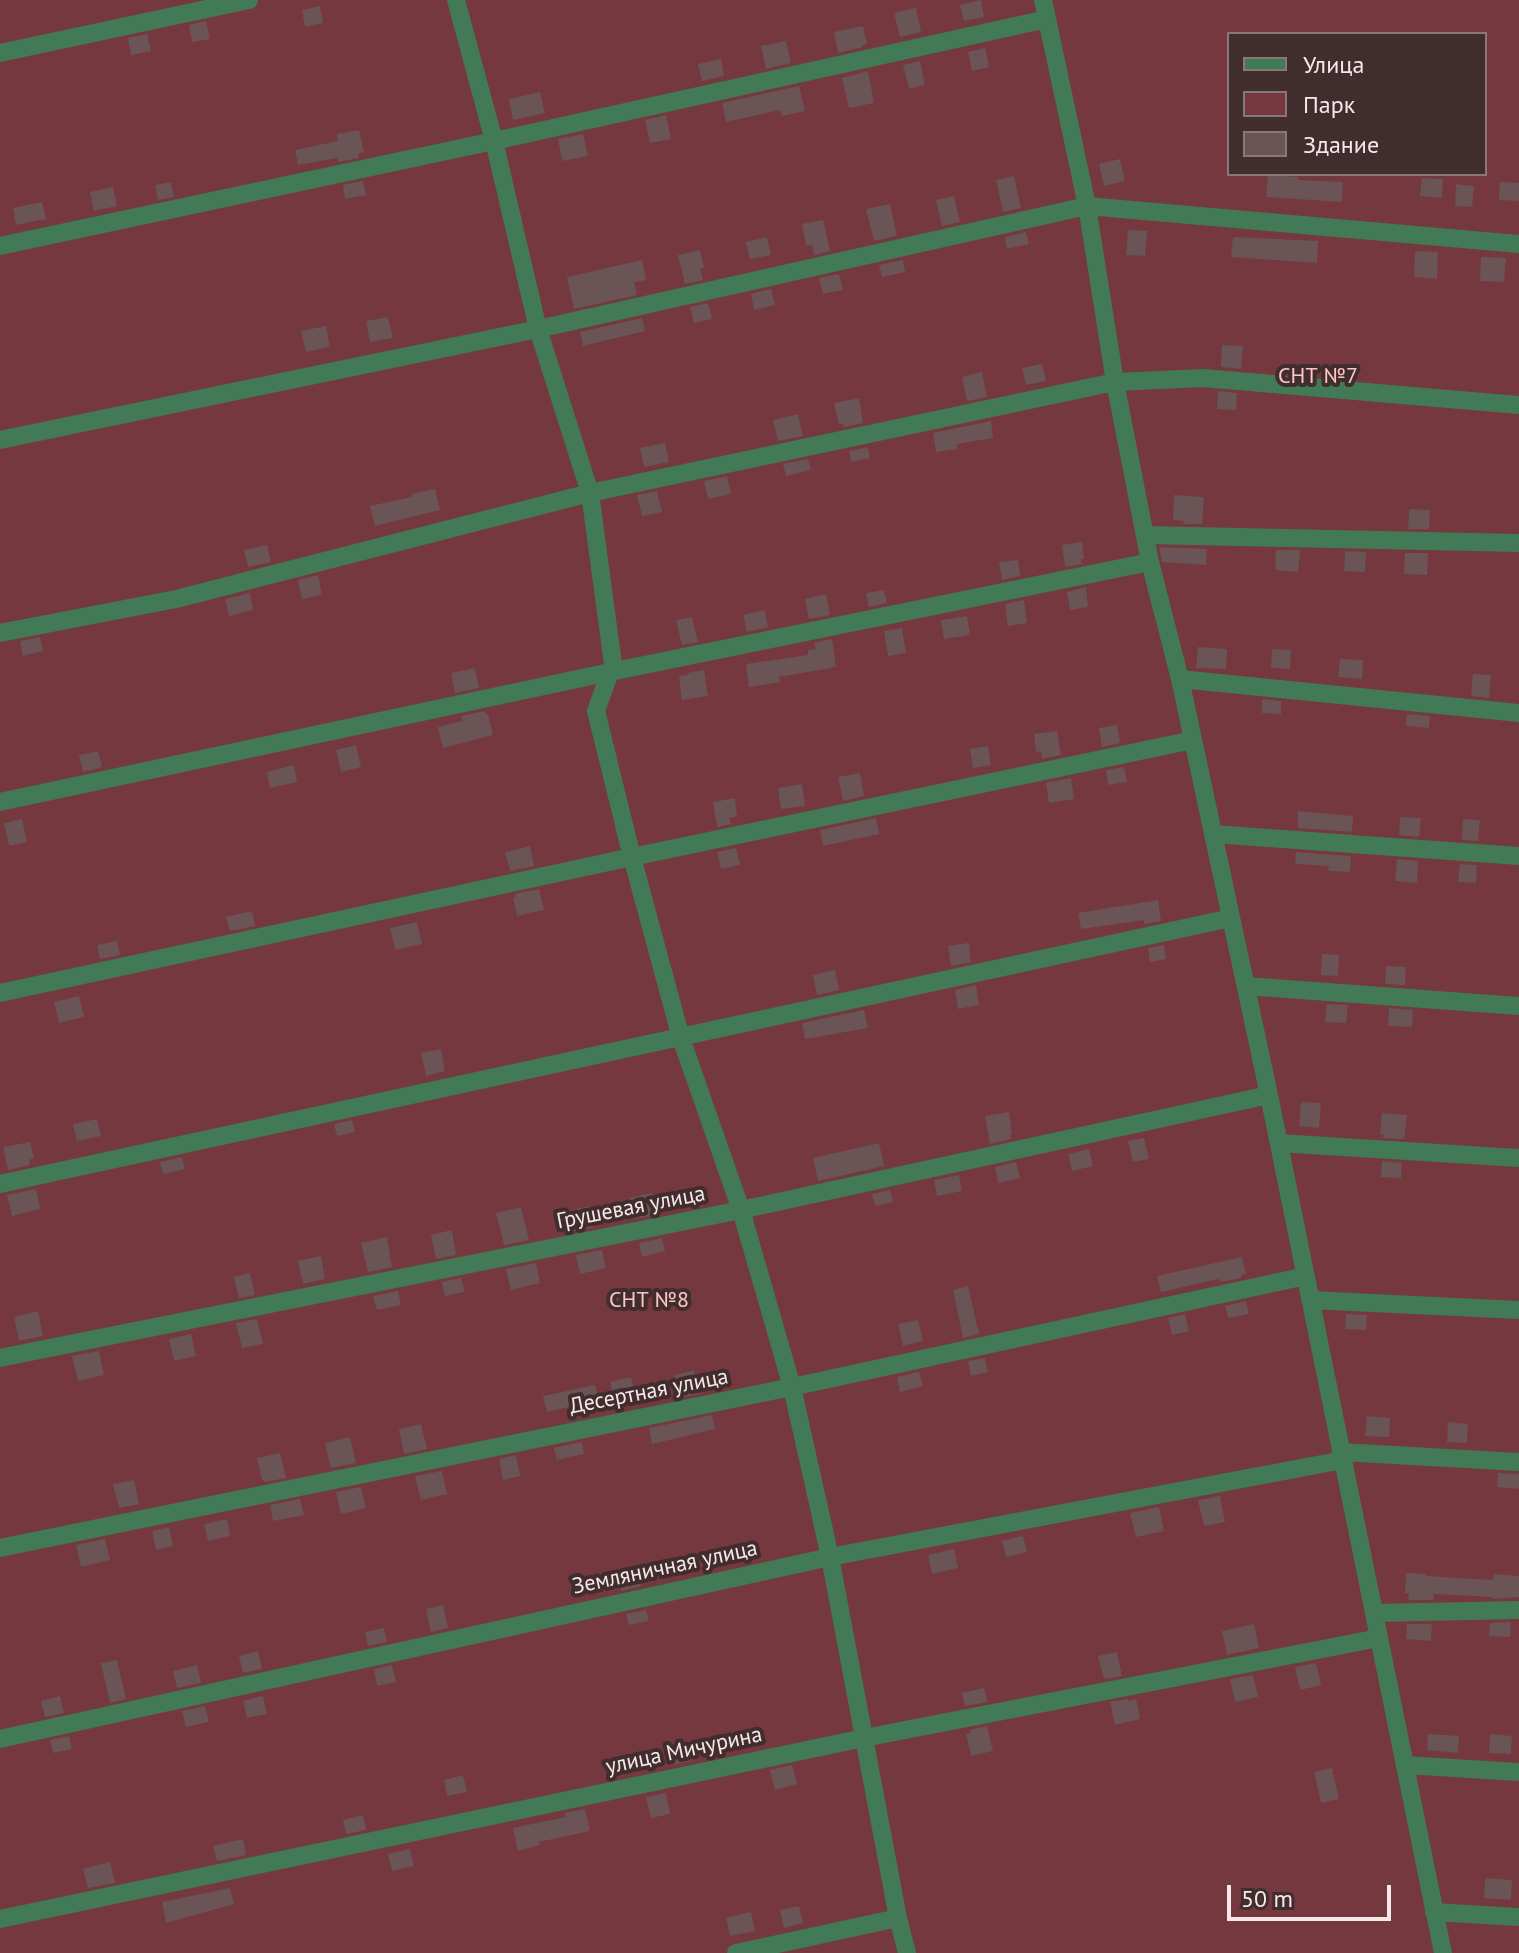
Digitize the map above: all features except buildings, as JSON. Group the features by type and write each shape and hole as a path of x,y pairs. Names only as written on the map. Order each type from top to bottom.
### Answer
{"street":[{"path":"0,53 249,0"},
{"path":"456,0 494,141 538,329 590,493 613,664 596,711 681,1038 741,1210 792,1387 830,1557 907,1953"},
{"path":"1043,0 1087,206 1115,382 1150,562 1180,679 1269,1095 1443,1953"},
{"path":"0,246 1047,19"},
{"path":"0,440 538,329 1087,206 1519,244"},
{"path":"0,633 176,599 590,493 1115,382 1203,378 1519,405"},
{"path":"1145,535 1519,543"},
{"path":"0,802 610,672 1150,562"},
{"path":"1180,679 1519,713"},
{"path":"0,993 1193,740"},
{"path":"1213,834 1519,856"},
{"path":"0,1184 1231,918"},
{"path":"1246,986 1519,1006"},
{"name":"Грушевая улица","path":"0,1358 741,1210 1269,1095"},
{"path":"1279,1143 1519,1158"},
{"name":"Десертная улица","path":"0,1548 792,1387 1306,1276"},
{"path":"1310,1300 1519,1310"},
{"name":"Земляничная улица","path":"0,1739 830,1557 1342,1456 1519,1462"},
{"path":"1374,1613 1519,1610"},
{"name":"улица Мичурина","path":"0,1919 864,1738 1379,1638"},
{"path":"1405,1765 1519,1772"},
{"path":"1434,1912 1519,1917"},
{"path":"736,1953 898,1918"}],"green space":[{"name":"СНТ №8","path":"0,0 1519,0 1519,1953 0,1953"}],"park label":[{"name":"СНТ №7","path":"1318,377"}]}
